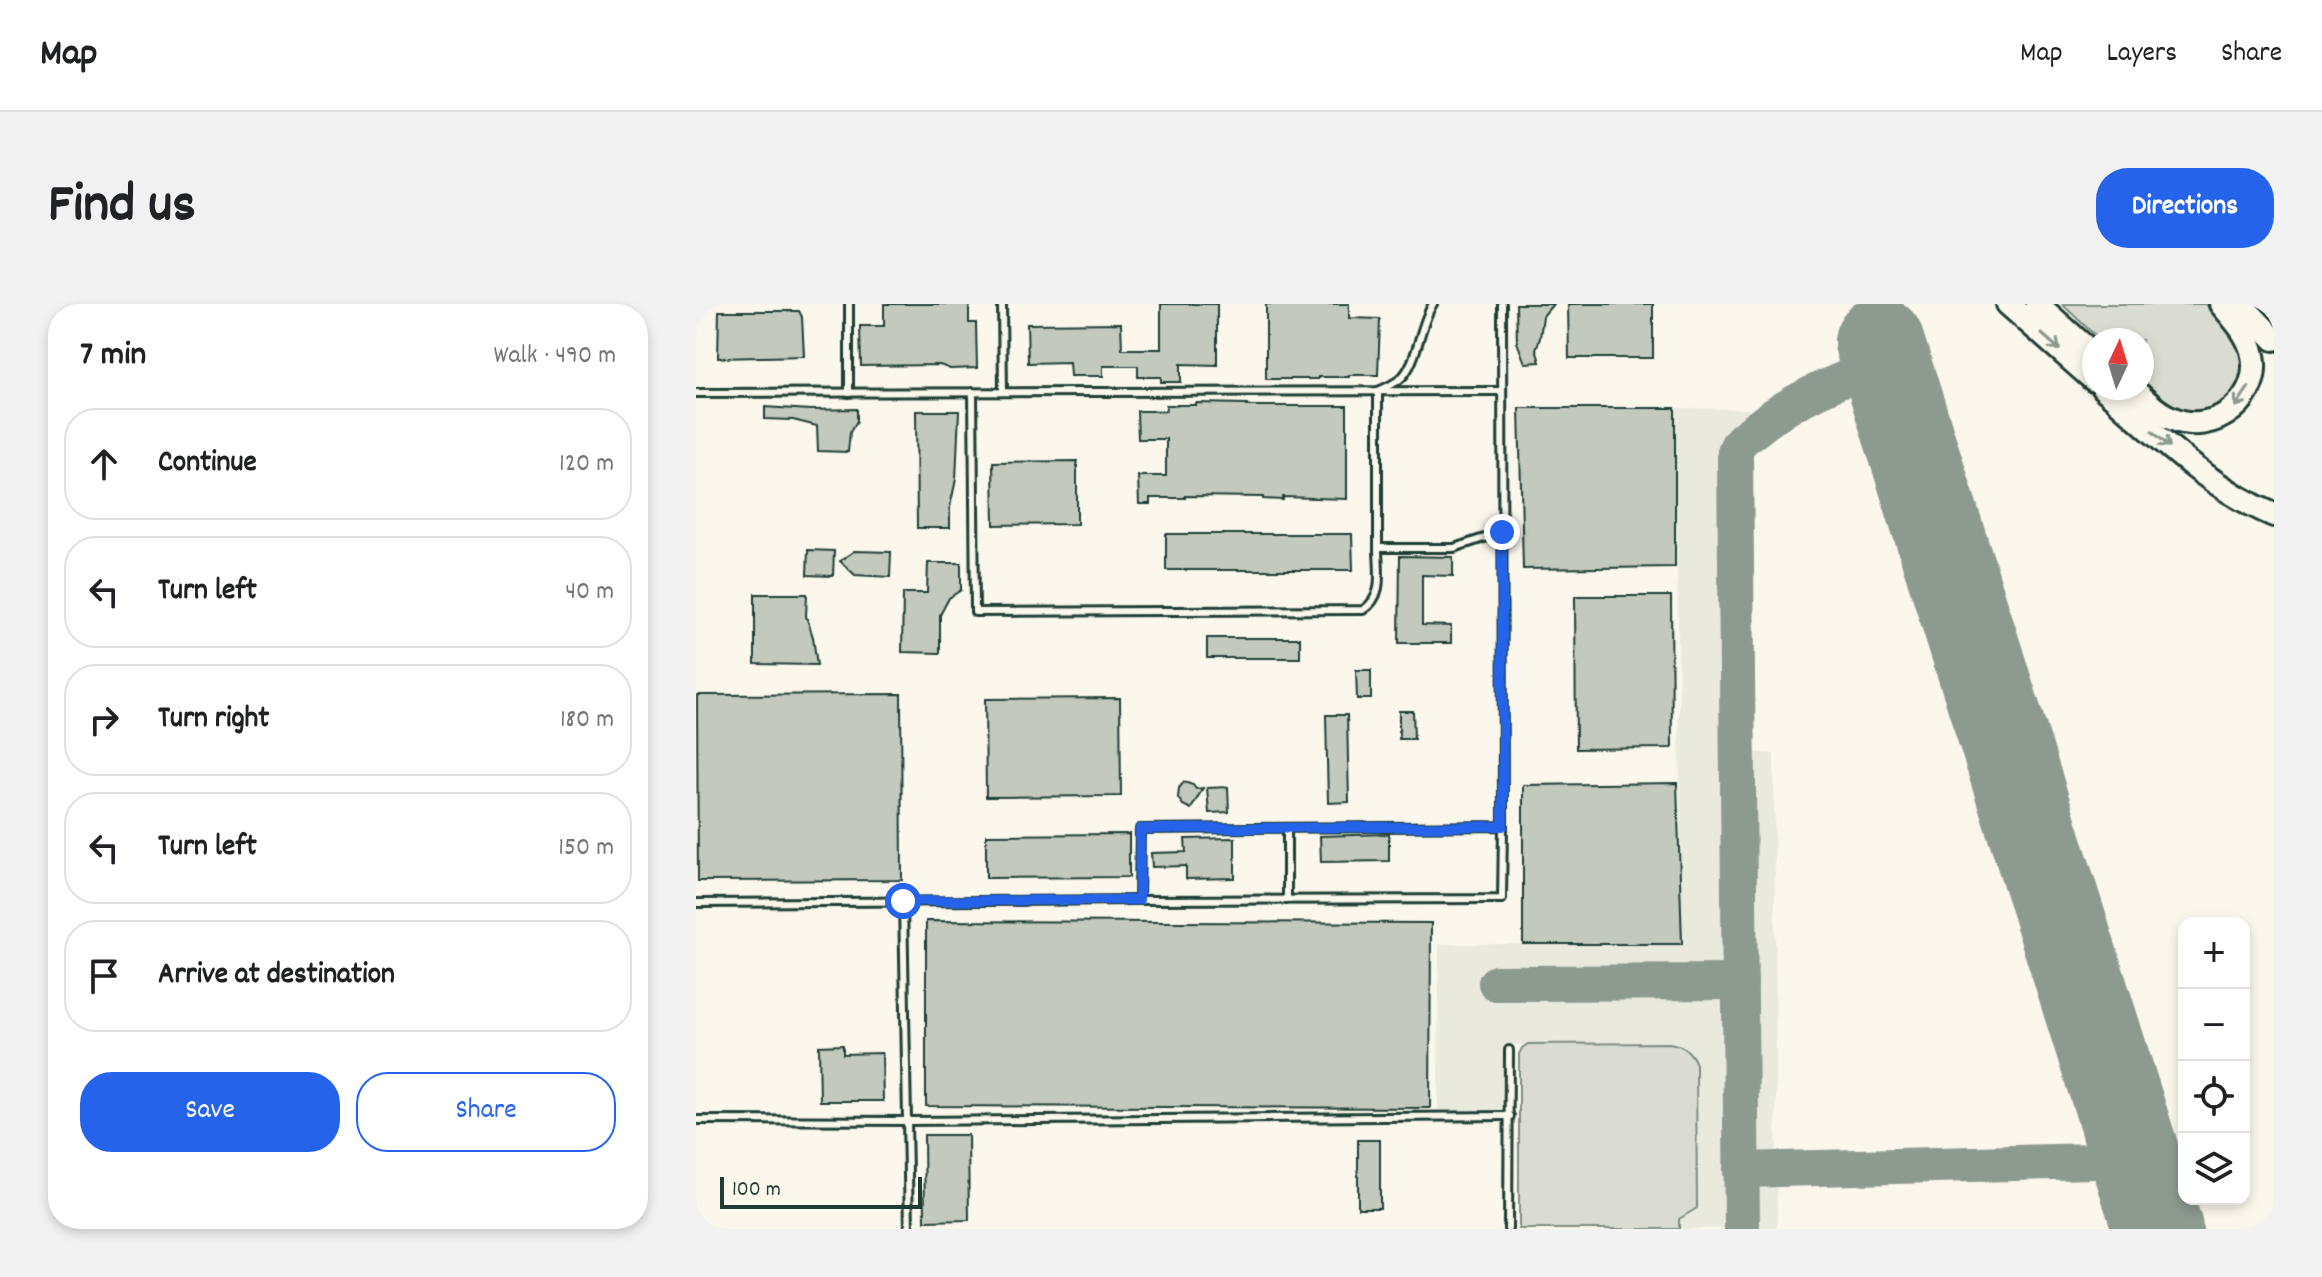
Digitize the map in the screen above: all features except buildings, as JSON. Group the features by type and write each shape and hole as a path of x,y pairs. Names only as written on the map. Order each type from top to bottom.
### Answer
{"highway":[{"path":"2008,304 2082,369"},
{"path":"2037,304 2082,344"},
{"path":"2146,400 2159,411 2185,423 2213,421 2227,415 2247,394 2254,367 2253,353 2240,326 2221,304"},
{"path":"2241,304 2274,339"},
{"path":"2117,400 2204,476 2242,500 2274,515"}],"lane":[{"path":"849,304 849,393"},
{"path":"1002,304 1003,392"},
{"path":"1378,391 1399,381 1408,371 1426,314 1433,304"},
{"path":"696,903 1502,899 1502,304"},
{"path":"973,392 975,612 1363,610 1373,604 1378,595 1378,391"},
{"path":"696,393 1502,391"},
{"path":"1378,548 1454,548 1502,532"},
{"path":"1139,900 1140,829 1503,826"},
{"path":"1287,828 1287,899"},
{"path":"903,901 909,1229"},
{"path":"1508,1229 1509,1050"},
{"path":"696,1120 1510,1116"}],"shaded area":[{"path":"2062,304 2206,304 2239,347 2242,367 2239,380 2233,392 2214,408 2188,412 2175,408 2154,391 2154,328 2087,328"},
{"path":"1675,408 1749,409 1753,752 1774,754 1777,1229 1679,1229 1679,1219 1697,1207 1696,1064 1678,1044 1503,1045 1502,1110 1438,1110 1439,944 1682,944"},
{"path":"1669,1043 1686,1049 1696,1064 1697,1208 1679,1219 1679,1229 1519,1229 1519,1054 1522,1048 1528,1044"}],"taxiway":[{"path":"1742,1229 1735,452 1743,439 1786,408 1885,362"},
{"path":"1496,983 1740,982"},
{"path":"1741,1170 2136,1160"}],"runway":[{"path":"1879,342 2158,1229"}],"route":[{"path":"903,901 1139,900 1140,829 1503,826 1502,532"}]}
